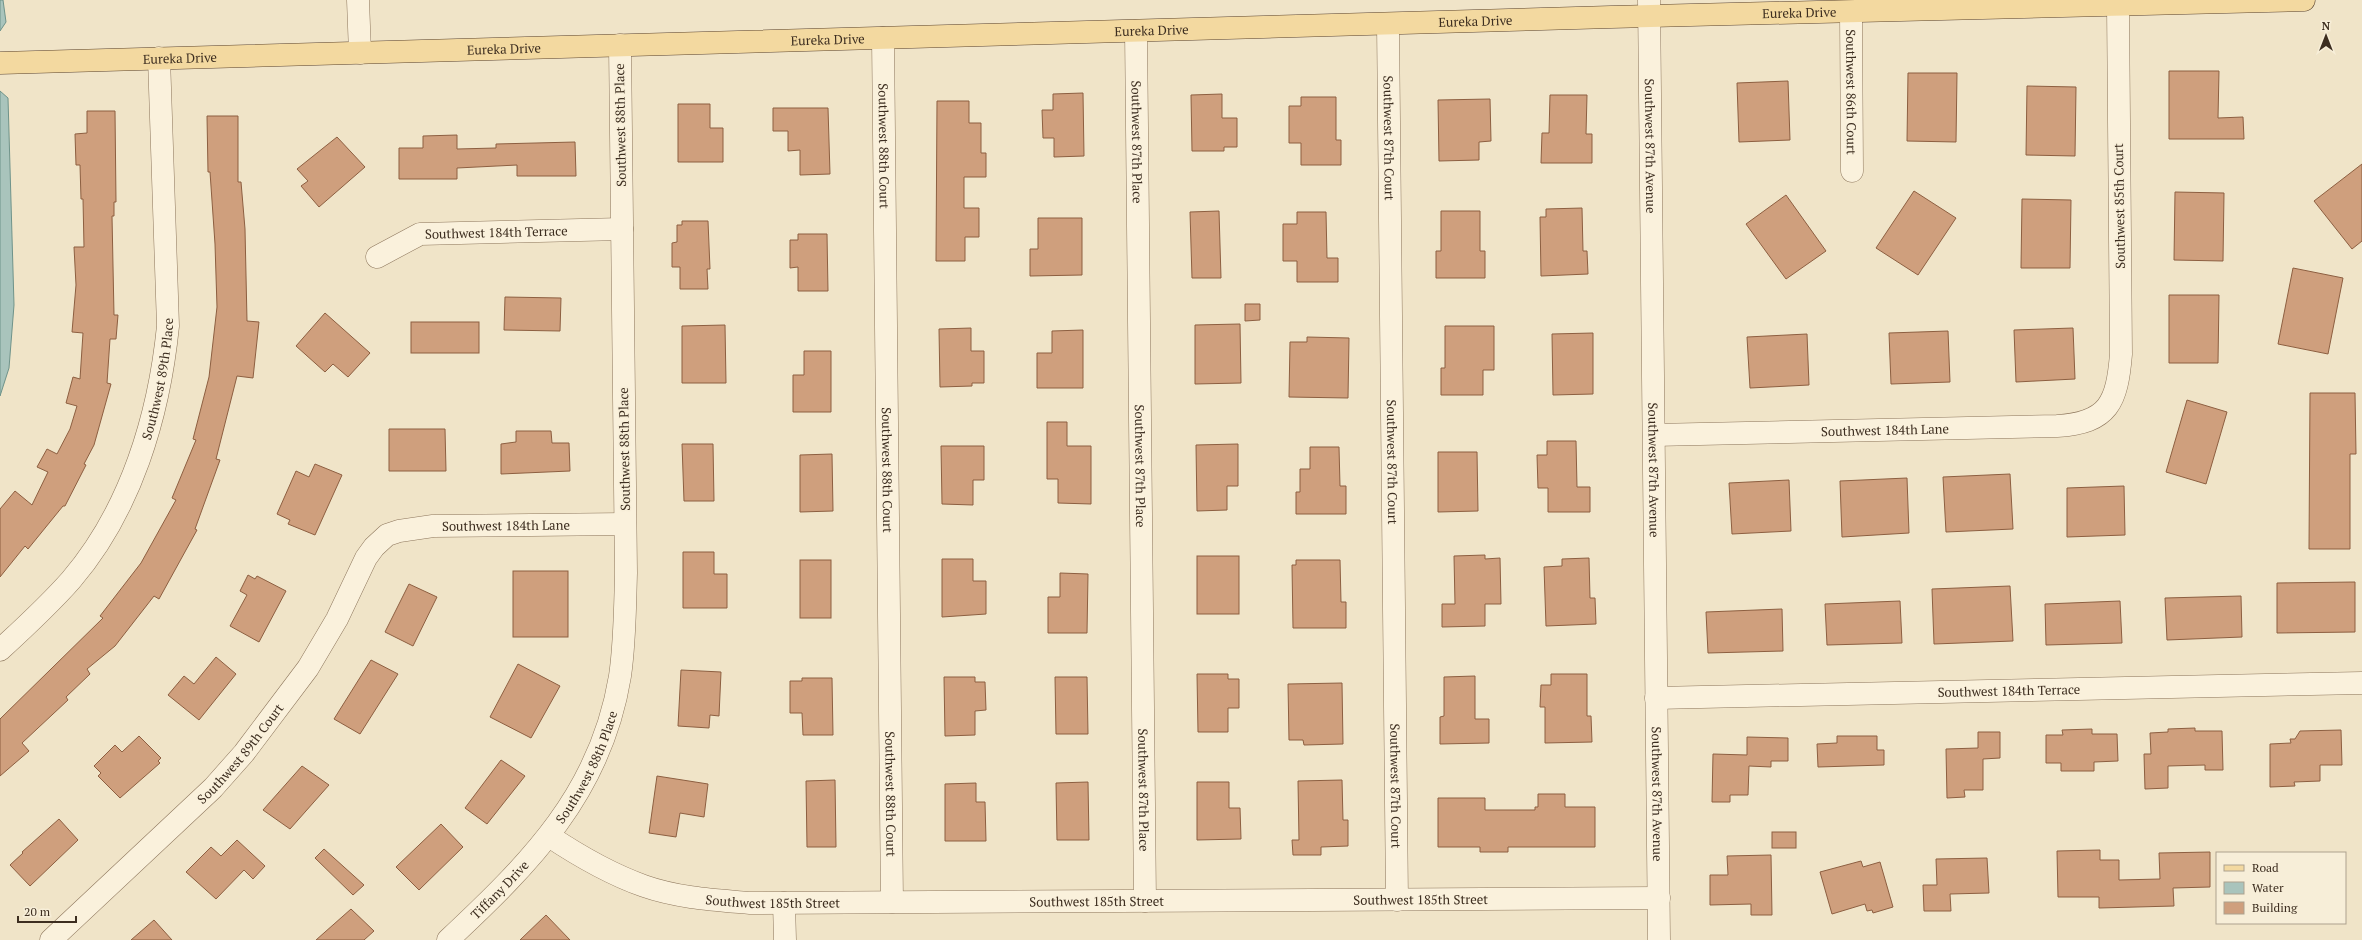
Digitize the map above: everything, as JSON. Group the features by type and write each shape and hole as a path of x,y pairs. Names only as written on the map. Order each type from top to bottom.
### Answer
{"main road":[{"name":"Eureka Drive","path":"0,63 1388,24 1649,8 1851,12 1930,5 2118,5 2304,0"}],"street":[{"path":"358,0 360,53"},
{"name":"Southwest 85th Court","path":"2110,405 2118,385 2121,354 2118,5"},
{"name":"Southwest 87th Avenue","path":"1649,8 1659,940"},
{"name":"Southwest 86th Court","path":"1851,12 1852,171"},
{"name":"Southwest 87th Court","path":"1388,24 1397,900"},
{"name":"Southwest 87th Place","path":"1136,31 1145,901"},
{"name":"Southwest 88th Court","path":"883,38 892,902"},
{"name":"Southwest 88th Place","path":"549,836 575,799 589,773 600,746 620,677 625,622 620,45"},
{"name":"Southwest 89th Place","path":"0,650 72,579 104,532 134,473 153,413 163,368 168,326 159,58"},
{"name":"Southwest 184th Terrace","path":"377,257 420,234 622,229"},
{"name":"Southwest 184th Lane","path":"1654,436 2057,426 2089,421 2110,405"},
{"name":"Southwest 184th Lane","path":"387,535 399,531 433,526 625,524"},
{"name":"Southwest 89th Court","path":"51,940 213,788 244,753 308,668 337,619 366,558 374,547 387,535"},
{"name":"Southwest 184th Terrace","path":"1656,698 2362,683"},
{"name":"Southwest 185th Street","path":"549,836 583,858 644,886 695,898 750,903 1659,898"},
{"name":"Tiffany Drive","path":"448,940 508,881 549,836"},
{"path":"784,903 785,940"}],"water":[{"path":"0,0 3,0 6,22 0,31"},
{"path":"0,91 8,98 14,305 9,368 0,396"}],"building":[{"path":"2169,71 2219,71 2218,118 2243,117 2244,139 2169,139"},
{"path":"1908,73 1957,73 1956,142 1907,141"},
{"path":"1788,81 1790,140 1739,142 1737,83"},
{"path":"2027,86 2076,87 2075,156 2026,155"},
{"path":"1083,93 1084,156 1054,157 1054,138 1043,138 1042,110 1053,110 1053,94"},
{"path":"1222,94 1222,118 1237,118 1237,147 1224,147 1224,151 1192,151 1191,95"},
{"path":"1550,95 1587,95 1586,134 1592,134 1592,163 1541,163 1542,133 1549,133"},
{"path":"1301,97 1336,97 1336,140 1341,140 1341,165 1301,165 1301,143 1289,143 1289,106 1301,106"},
{"path":"1490,99 1491,141 1479,142 1479,160 1439,161 1438,100"},
{"path":"937,101 969,101 969,123 981,123 981,153 986,153 986,177 964,177 964,208 979,208 979,237 965,237 965,261 936,261"},
{"path":"678,104 710,104 710,128 723,128 723,162 678,162"},
{"path":"773,108 828,108 830,174 800,175 800,150 788,151 788,131 773,131"},
{"path":"87,111 115,111 116,202 114,202 114,216 112,216 114,315 118,315 116,339 110,339 107,383 111,384 94,445 84,464 86,465 65,506 63,506 28,549 25,546 0,577 0,509 15,491 32,505 48,472 37,467 47,449 57,454 70,429 77,406 66,403 73,377 80,379 83,333 72,332 76,285 74,247 84,247 83,199 81,199 80,165 76,165 75,134 87,133"},
{"path":"207,116 238,116 238,182 241,182 245,229 247,321 259,322 253,378 237,376 216,459 220,460 195,529 197,530 159,599 154,596 115,646 87,669 90,674 66,697 68,700 22,743 29,751 0,776 0,719 103,618 100,616 141,563 176,500 172,498 196,440 193,439 209,377 217,307 215,244 210,172 208,172"},
{"path":"457,135 457,149 496,148 496,144 575,142 576,176 517,176 517,165 457,168 457,179 399,179 399,148 423,148 423,136"},
{"path":"337,137 365,167 319,207 301,186 308,181 297,169"},
{"path":"2362,164 2362,241 2352,249 2314,201"},
{"path":"1914,191 1956,218 1918,275 1876,248"},
{"path":"2175,192 2224,193 2223,261 2174,260"},
{"path":"1786,195 1826,251 1786,279 1746,224"},
{"path":"2022,199 2071,200 2070,268 2021,268"},
{"path":"1582,208 1583,251 1587,251 1588,274 1541,276 1540,217 1546,217 1546,209"},
{"path":"1219,211 1221,278 1192,278 1190,212"},
{"path":"1441,211 1480,211 1480,251 1485,251 1485,278 1436,278 1436,251 1441,251"},
{"path":"1297,212 1326,212 1327,258 1338,258 1338,282 1297,282 1297,261 1283,261 1283,224 1297,224"},
{"path":"1038,218 1082,218 1082,275 1030,276 1030,249 1038,249"},
{"path":"682,221 708,221 710,269 707,269 708,289 680,289 680,267 672,267 672,243 677,242 677,225 682,225"},
{"path":"798,234 827,234 828,291 798,291 798,267 790,268 790,240 798,240"},
{"path":"2293,268 2343,278 2328,354 2278,344"},
{"path":"2169,295 2219,295 2218,363 2169,363"},
{"path":"505,297 561,298 560,331 504,330"},
{"path":"1245,304 1260,304 1260,320 1245,321"},
{"path":"325,313 370,353 348,377 333,364 325,372 296,346"},
{"path":"411,322 479,322 479,353 411,353"},
{"path":"1240,324 1241,383 1195,384 1195,325"},
{"path":"725,325 726,383 682,383 682,326"},
{"path":"1445,326 1494,326 1494,370 1483,370 1483,395 1441,395 1441,368 1445,368"},
{"path":"971,328 971,351 984,351 984,383 972,383 972,386 940,387 939,329"},
{"path":"2073,328 2075,379 2016,382 2014,330"},
{"path":"1083,330 1083,388 1037,388 1037,353 1052,353 1052,331"},
{"path":"1948,331 1950,382 1891,384 1889,333"},
{"path":"1593,333 1593,394 1553,395 1552,334"},
{"path":"1807,334 1809,385 1750,388 1747,337"},
{"path":"1307,337 1349,338 1348,398 1289,397 1290,342 1307,342"},
{"path":"804,351 831,351 831,412 793,412 793,375 804,375"},
{"path":"2310,393 2355,393 2356,454 2350,454 2350,549 2309,549"},
{"path":"2187,400 2227,412 2206,484 2166,472"},
{"path":"1047,422 1067,422 1067,446 1091,446 1091,504 1058,503 1058,479 1047,479"},
{"path":"389,429 445,429 446,471 389,471"},
{"path":"516,431 551,431 552,443 569,443 570,471 501,474 501,444 516,442"},
{"path":"1547,441 1576,441 1577,487 1590,487 1590,512 1548,512 1548,488 1538,488 1537,455 1547,455"},
{"path":"682,444 713,444 714,501 684,501"},
{"path":"1238,444 1238,486 1227,486 1227,510 1197,511 1196,445"},
{"path":"941,446 984,446 984,480 973,480 973,505 942,504"},
{"path":"1310,447 1339,447 1340,486 1346,486 1346,514 1296,514 1296,492 1300,492 1300,469 1310,469"},
{"path":"1438,452 1477,452 1478,511 1438,512"},
{"path":"832,454 833,511 800,512 800,455"},
{"path":"315,464 342,475 315,535 288,524 290,520 277,514 296,471 309,477"},
{"path":"2010,474 2013,529 1946,532 1943,477"},
{"path":"1907,478 1909,533 1842,537 1840,481"},
{"path":"1789,480 1791,531 1732,534 1729,483"},
{"path":"2124,486 2125,535 2067,537 2067,488"},
{"path":"683,552 714,552 714,574 727,574 727,608 683,608"},
{"path":"1485,555 1485,559 1500,558 1501,604 1485,604 1485,626 1442,627 1442,604 1455,604 1454,556"},
{"path":"1197,556 1239,556 1239,614 1197,614"},
{"path":"1589,558 1590,598 1595,598 1596,624 1546,626 1544,567 1562,566 1562,559"},
{"path":"942,559 973,559 973,581 986,581 986,614 942,617"},
{"path":"800,560 831,560 831,618 800,618"},
{"path":"1296,560 1340,560 1341,602 1346,602 1346,628 1293,628 1292,565 1296,565"},
{"path":"513,571 568,571 568,637 513,637"},
{"path":"1060,573 1088,574 1087,633 1048,633 1048,597 1060,597"},
{"path":"248,575 255,579 257,576 286,591 259,642 230,626 247,595 240,591"},
{"path":"2355,582 2355,632 2277,633 2277,583"},
{"path":"409,584 437,597 413,646 385,632"},
{"path":"2010,586 2013,641 1934,644 1932,589"},
{"path":"2241,596 2242,637 2167,640 2165,598"},
{"path":"1900,601 1902,643 1827,645 1825,604"},
{"path":"2120,601 2122,643 2046,645 2045,604"},
{"path":"1782,609 1783,651 1708,653 1706,612"},
{"path":"216,657 236,674 199,720 168,695 184,676 194,684"},
{"path":"371,660 398,674 360,734 334,719"},
{"path":"518,664 560,686 531,738 490,717"},
{"path":"681,670 721,672 719,716 710,715 709,728 678,726"},
{"path":"1197,674 1228,674 1228,679 1239,679 1239,708 1228,708 1228,732 1198,732"},
{"path":"1551,674 1587,674 1587,716 1591,716 1592,742 1545,743 1545,707 1540,707 1541,685 1551,685"},
{"path":"1475,676 1475,719 1489,719 1489,743 1440,744 1440,717 1444,716 1444,677"},
{"path":"944,677 975,677 975,682 985,682 986,710 975,711 975,735 945,736"},
{"path":"1055,677 1087,677 1088,734 1056,734"},
{"path":"802,678 832,678 833,735 803,735 802,713 790,713 790,681 802,681"},
{"path":"1342,683 1343,744 1304,745 1303,740 1289,740 1288,684"},
{"path":"2195,728 2195,731 2222,731 2223,770 2205,770 2205,765 2168,766 2168,788 2145,789 2144,754 2151,754 2150,733 2168,732 2168,729"},
{"path":"2092,729 2092,734 2117,734 2118,761 2094,762 2094,771 2061,771 2061,763 2046,763 2046,735 2063,735 2062,730"},
{"path":"2341,730 2342,765 2320,765 2320,781 2294,782 2295,786 2270,787 2270,744 2291,743 2290,739 2295,739 2300,731"},
{"path":"1978,732 2000,732 2000,758 1983,759 1983,790 1964,790 1965,797 1947,798 1946,749 1978,748"},
{"path":"139,736 161,758 158,761 160,763 120,798 98,776 101,773 94,766 115,745 122,752"},
{"path":"1837,736 1877,736 1877,750 1884,750 1884,765 1818,767 1817,744 1837,743"},
{"path":"1747,737 1788,738 1788,761 1771,761 1771,767 1749,766 1748,795 1730,795 1730,802 1712,802 1713,754 1747,755"},
{"path":"501,760 525,776 487,824 465,808"},
{"path":"302,766 329,785 290,829 263,810"},
{"path":"657,776 708,784 704,817 680,813 676,837 649,833"},
{"path":"835,780 836,847 807,847 806,781"},
{"path":"1342,780 1343,820 1348,820 1348,846 1321,847 1321,855 1293,855 1292,840 1299,840 1298,781"},
{"path":"1088,782 1089,840 1057,840 1056,783"},
{"path":"1197,782 1229,782 1229,808 1240,808 1241,839 1197,840"},
{"path":"976,783 976,802 985,802 986,841 945,841 945,784"},
{"path":"1538,794 1565,794 1565,807 1595,807 1595,847 1508,847 1508,852 1480,852 1480,847 1438,847 1438,798 1485,798 1485,810 1535,810 1535,807 1538,807"},
{"path":"59,819 78,840 30,886 10,865 23,853 22,852"},
{"path":"441,824 463,847 419,890 396,867"},
{"path":"1772,832 1796,832 1796,848 1772,848"},
{"path":"237,840 265,866 253,879 244,870 216,899 186,872 211,847 221,856"},
{"path":"324,849 364,885 353,895 315,858"},
{"path":"2100,850 2100,860 2119,860 2119,880 2160,879 2159,853 2210,852 2210,887 2173,888 2174,906 2099,908 2099,897 2058,897 2057,851"},
{"path":"1771,855 1772,915 1751,915 1751,904 1710,905 1710,875 1728,875 1727,856"},
{"path":"1987,858 1989,893 1950,894 1951,911 1924,911 1923,885 1937,885 1936,859"},
{"path":"1861,861 1863,867 1880,862 1893,907 1873,913 1872,910 1867,911 1865,904 1832,914 1820,872"},
{"path":"351,909 374,931 364,940 316,940"},
{"path":"546,915 570,940 520,940"},
{"path":"154,920 172,940 131,940"}]}
